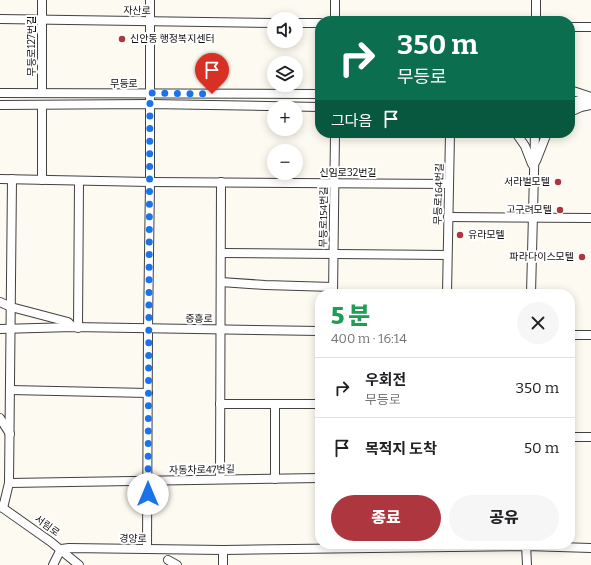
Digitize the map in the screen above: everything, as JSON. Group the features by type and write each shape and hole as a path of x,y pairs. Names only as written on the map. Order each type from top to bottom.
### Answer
{"street":[{"name":"무등로127번길","path":"42,0 42,93"},
{"path":"147,549 150,0"},
{"path":"335,0 335,16"},
{"path":"536,0 536,16"},
{"name":"자산로","path":"0,19 267,23"},
{"path":"303,23 315,23"},
{"path":"575,27 591,27"},
{"path":"575,92 591,97"},
{"name":"무등로","path":"0,93 315,94"},
{"path":"575,101 591,101"},
{"name":"무등로","path":"0,105 150,104 315,108"},
{"path":"42,105 42,180"},
{"path":"575,110 591,105"},
{"name":"무등로154번길","path":"333,289 335,138"},
{"name":"무등로164번길","path":"447,289 450,138"},
{"path":"519,138 525,146 534,168"},
{"path":"531,289 535,138"},
{"path":"534,168 545,138"},
{"name":"신임로32번길","path":"0,179 150,182 449,184"},
{"path":"2,507 9,483 12,179"},
{"path":"76,328 78,181"},
{"path":"220,479 222,182"},
{"path":"448,217 591,218"},
{"name":"무등로154번길","path":"221,253 282,252 447,255"},
{"path":"221,282 315,289"},
{"path":"0,302 11,307 68,322 76,328"},
{"name":"중흥로","path":"0,329 76,328 315,331"},
{"path":"575,335 591,335"},
{"path":"10,390 148,393"},
{"path":"220,404 315,404"},
{"path":"274,404 275,478"},
{"path":"0,418 10,434"},
{"path":"575,437 591,437"},
{"name":"자동차로47번길","path":"9,483 315,478"},
{"name":"서림로","path":"2,507 61,549 80,565"},
{"name":"경양로","path":"61,549 223,550 315,547"},
{"name":"경양로","path":"575,547 591,548"},
{"path":"52,565 61,549"},
{"path":"523,565 525,549"},
{"path":"526,549 527,565"},
{"path":"223,550 223,565"},
{"path":"168,560 177,565"}],"place":[{"name":"신안동 행정복지센터","path":"122,39"},
{"name":"서라벌모텔","path":"558,182"},
{"name":"고구려모텔","path":"560,210"},
{"name":"유라모텔","path":"460,235"},
{"name":"파라다이스모텔","path":"582,257"}],"route":[{"path":"148,494 150,93 212,94"}]}
